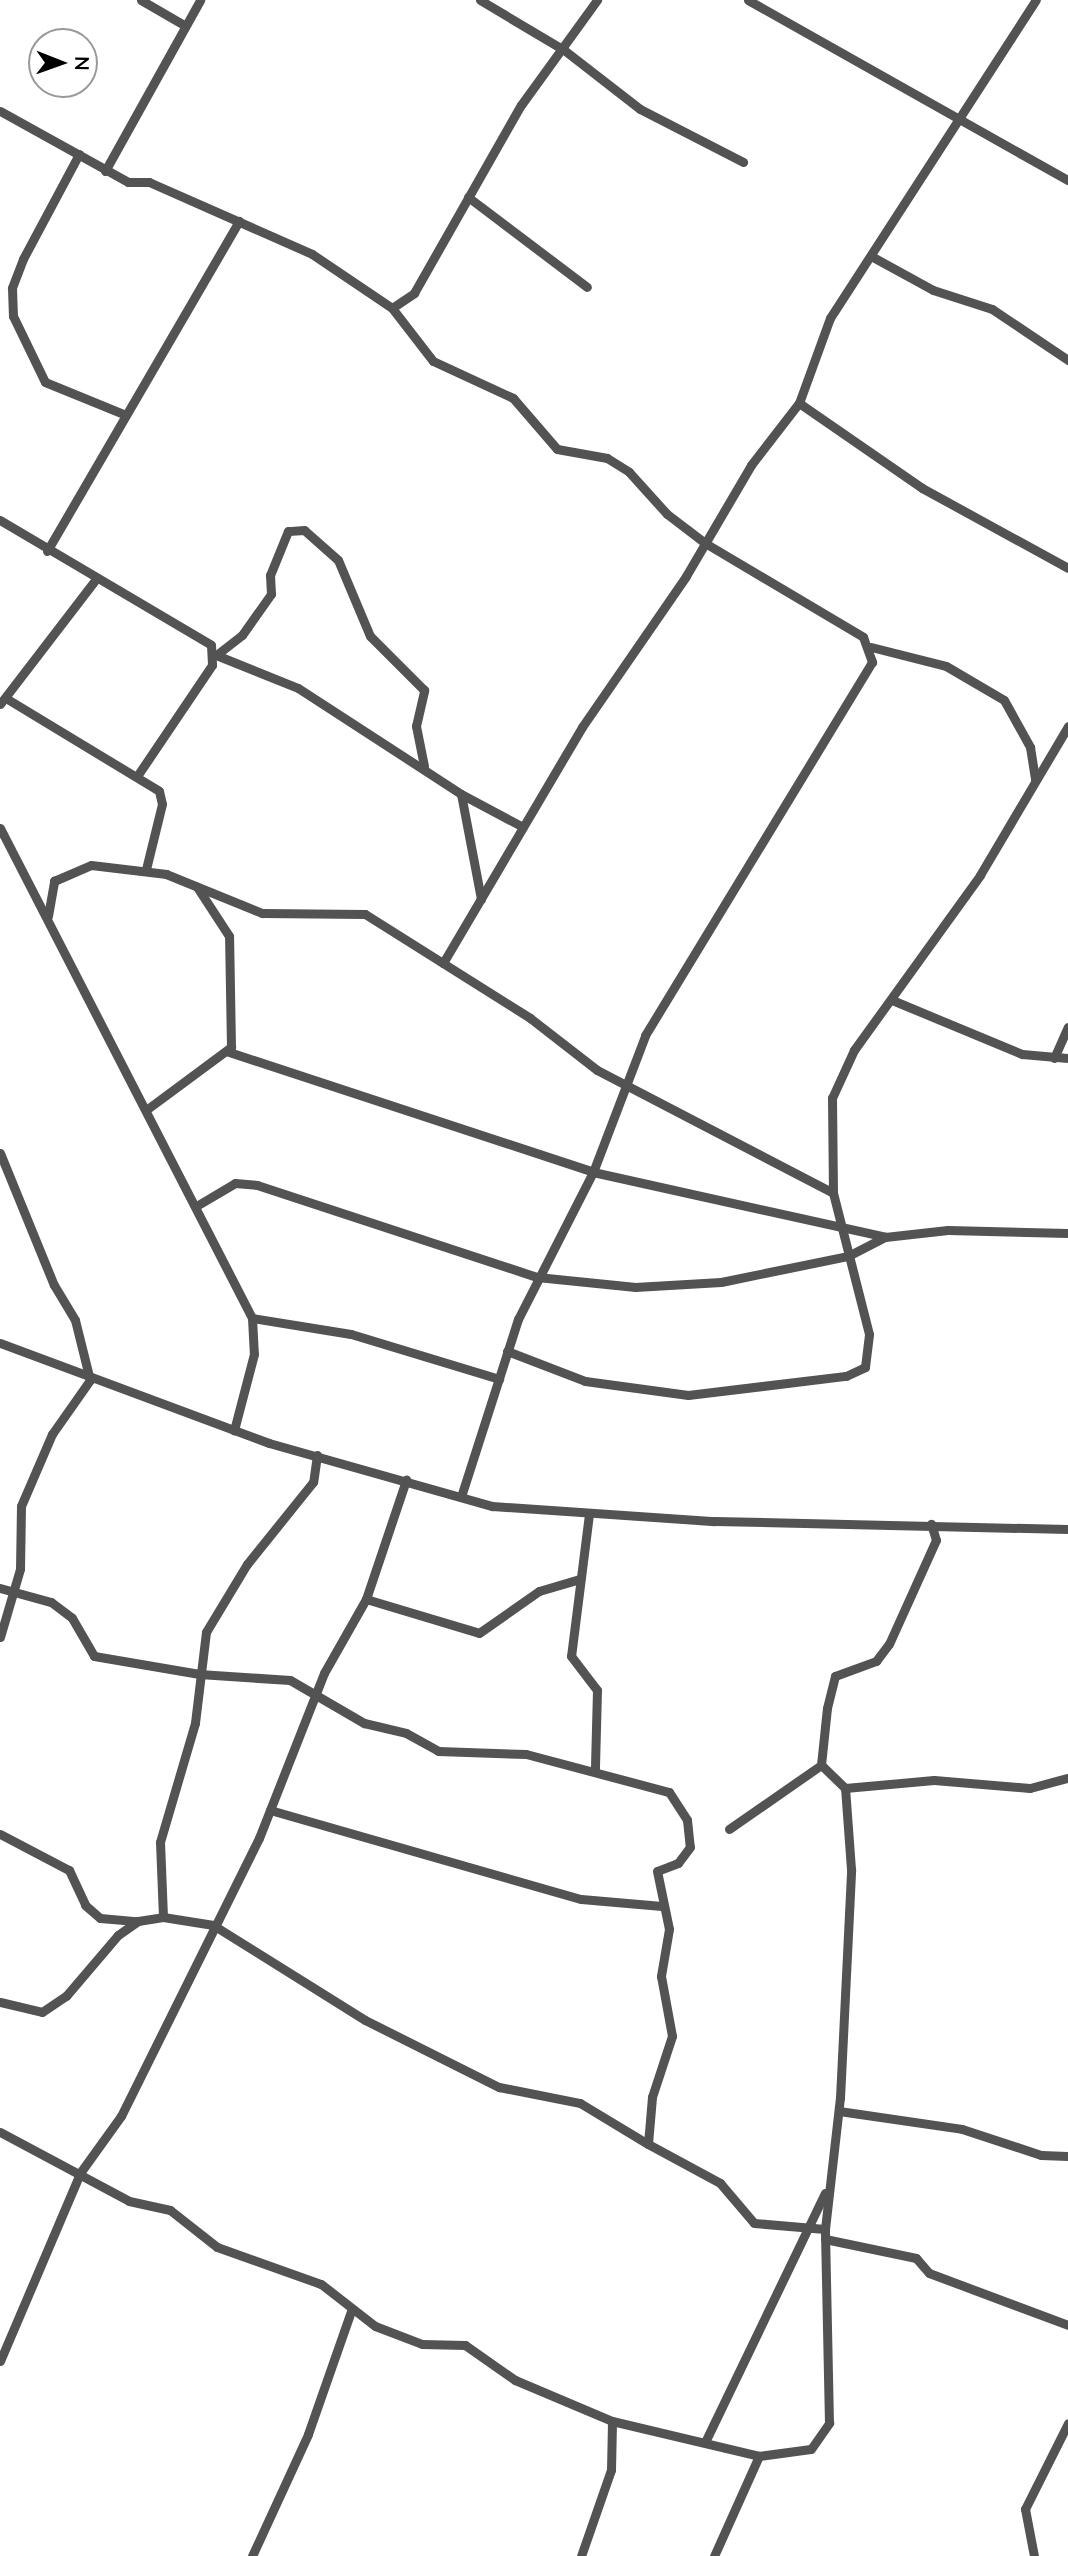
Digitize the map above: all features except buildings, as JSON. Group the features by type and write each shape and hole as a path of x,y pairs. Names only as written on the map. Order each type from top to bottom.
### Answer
{"street":[{"path":"141,0 184,25"},
{"path":"106,171 200,0"},
{"path":"480,0 564,50 639,109 743,162"},
{"path":"392,308 414,293 521,105 564,50 597,0"},
{"path":"748,0 962,117 1068,180"},
{"path":"443,963 523,827 705,543 751,465 799,402 814,347 1036,0"},
{"path":"0,111 128,182 149,181 312,254 392,308 433,361 513,398 557,449 607,458 629,472 667,514 705,543 871,647 946,666 1004,700 1030,747 1035,780"},
{"path":"79,154 19,268 12,288 13,316 45,382 126,415"},
{"path":"468,197 587,287"},
{"path":"47,551 239,221"},
{"path":"871,256 933,290 992,309 1068,360"},
{"path":"799,402 922,488 1068,568"},
{"path":"0,520 95,580 211,645 216,655 298,688 425,766 461,793 523,827"},
{"path":"137,776 216,655 242,635 271,594 270,575 288,531 304,530 338,560 370,636 424,690 416,726 425,766"},
{"path":"95,580 4,702 159,790 162,804 146,869"},
{"path":"461,1497 507,1351 537,1277 593,1172 625,1081 786,796 872,662 871,647"},
{"path":"507,1351 585,1381 688,1395 846,1376 871,1356 833,1193 832,1098 854,1050 980,875 1068,726"},
{"path":"461,793 481,899"},
{"path":"0,828 198,1205 252,1318 254,1354 234,1430"},
{"path":"48,916 54,881 66,872 91,865 146,869 196,885 262,913 365,914 530,1018 573,1055 833,1193"},
{"path":"196,885 229,936 229,1052"},
{"path":"892,1000 1022,1054 1068,1058"},
{"path":"1054,1058 1068,1027"},
{"path":"146,1110 229,1052"},
{"path":"229,1052 593,1172 840,1229 886,1237 948,1230 1068,1233"},
{"path":"0,1153 54,1285 75,1320 90,1380 52,1434 21,1506 21,1557 0,1637"},
{"path":"198,1205 234,1183 257,1185 537,1277 635,1287 721,1282 848,1256 886,1237"},
{"path":"252,1318 351,1334 499,1379"},
{"path":"0,1343 90,1380 234,1430 461,1497 589,1514 1068,1529"},
{"path":"163,1917 160,1842 195,1723 206,1632 247,1564 313,1482 317,1455"},
{"path":"0,2361 80,2173 121,2116 270,1810 319,1696 324,1673 366,1599 406,1480"},
{"path":"589,1514 571,1656 597,1690 595,1769"},
{"path":"729,1829 821,1765 832,1680 876,1661 889,1644 936,1540 931,1524"},
{"path":"366,1599 479,1633 539,1591 580,1579"},
{"path":"0,1588 38,1594 64,1612 94,1656 199,1674 290,1680 365,1723 413,1735 438,1751 526,1754 595,1769 669,1792 687,1820 690,1847 685,1857 657,1871 662,1906 669,1929 661,1976 672,2036 652,2096 648,2144"},
{"path":"0,2132 129,2201 170,2210 217,2247 321,2284 351,2311 422,2344 473,2348 515,2381 612,2421 706,2441 759,2456 811,2449 827,2430 831,2295 825,2234 828,2188 839,2111 851,1851 845,1787 821,1765"},
{"path":"845,1787 934,1780 1030,1788 1068,1778"},
{"path":"270,1810 581,1899 662,1906"},
{"path":"0,1834 69,1870 85,1905 100,1918 138,1921 163,1917 214,1925 365,2020 499,2087 580,2103 720,2183 754,2223 825,2234 916,2258 929,2273 1068,2325"},
{"path":"0,2002 42,2012 138,1921"},
{"path":"839,2111 962,2129 1041,2155 1068,2156"},
{"path":"706,2441 804,2230 828,2188"},
{"path":"253,2556 307,2434 351,2311"},
{"path":"581,2556 611,2470 612,2421"},
{"path":"1034,2556 1025,2509 1068,2423"},
{"path":"714,2556 759,2456"}]}
